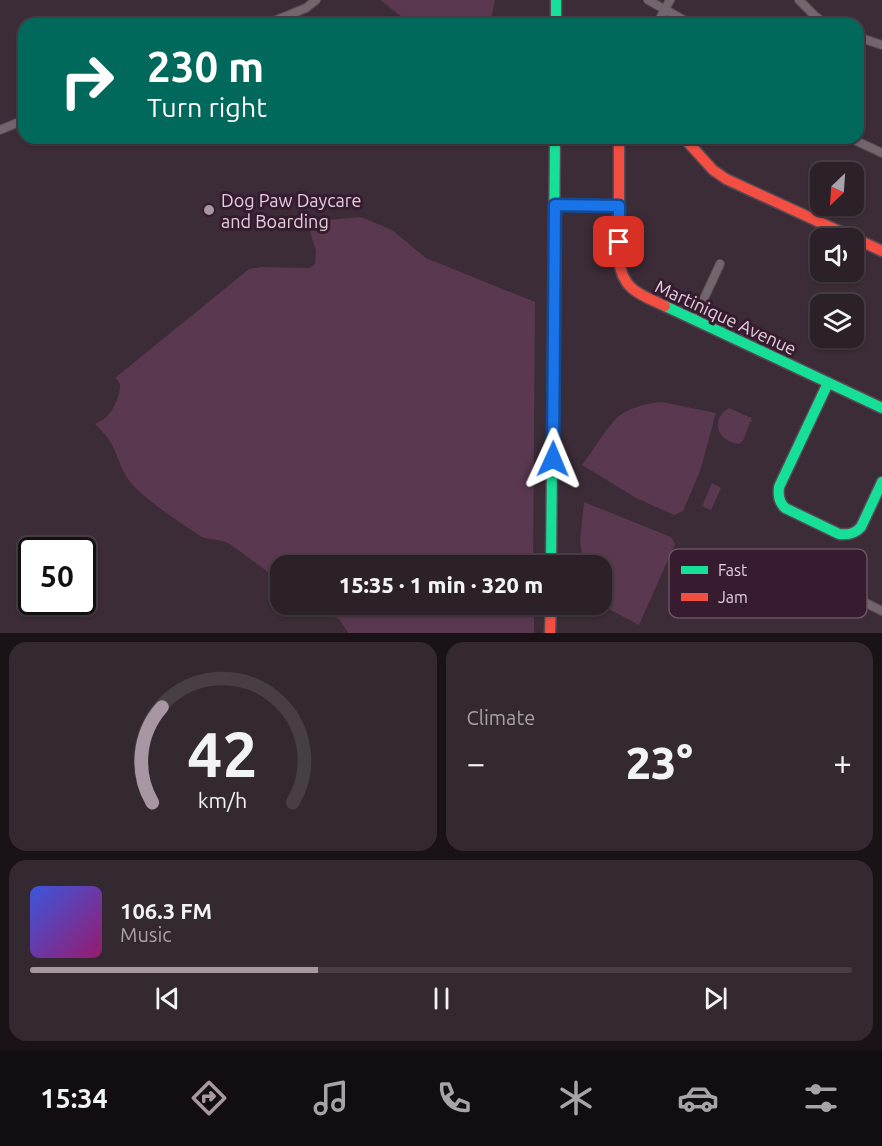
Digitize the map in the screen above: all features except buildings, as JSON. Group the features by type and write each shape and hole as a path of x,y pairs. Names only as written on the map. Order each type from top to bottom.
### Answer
{"street":[{"path":"282,18 306,8 316,0"},
{"path":"556,0 556,18"},
{"path":"648,0 680,18"},
{"path":"660,18 670,0"},
{"path":"799,0 818,18"},
{"path":"864,39 882,45"},
{"path":"0,130 18,122"},
{"path":"551,555 555,144"},
{"name":"Martinique Avenue","path":"619,144 619,260 624,281 636,292 882,408"},
{"path":"689,144 713,170 726,179 882,251"},
{"path":"863,144 882,153"},
{"path":"555,205 619,206"},
{"path":"694,320 720,264"},
{"path":"828,383 779,487 780,502 785,508 839,534 849,535 861,527 882,482"},
{"path":"867,603 882,610"},
{"path":"550,633 551,615"}],"shaded area":[{"path":"380,0 495,0 491,18 403,18"},
{"path":"361,217 392,230 426,258 535,302 533,555 270,555 270,574 230,544 202,537 165,512 131,483 110,441 95,424 107,416 117,400 120,385 115,378 249,269 261,267 310,268 315,264 316,251 307,222"},
{"path":"662,402 716,413 700,471 683,511 674,515 636,498 582,465 605,431 623,413 636,407"},
{"path":"729,408 751,417 752,422 750,422 743,441 739,444 726,439 719,430 719,418"},
{"path":"712,483 721,488 711,510 702,506"},
{"path":"584,502 671,537 675,544 673,549 669,549 669,558 639,625 612,611 612,555 582,555 580,541"},
{"path":"332,615 534,615 534,633 348,633 340,620"}],"traffic: fast":[{"path":"556,0 556,18"},
{"path":"551,555 555,144"},
{"path":"665,306 882,408"},
{"path":"828,383 779,487 781,503 785,508 839,534 851,534 861,527 882,482"}],"traffic: jam":[{"path":"619,144 619,260 621,270 624,278 634,290 665,306"},
{"path":"689,144 713,170 726,179 882,251"},
{"path":"550,633 551,615"}],"place":[{"name":"Dog Paw Daycare and Boarding","path":"209,210"}],"route":[{"path":"553,459 555,205 619,206 619,242"}]}
